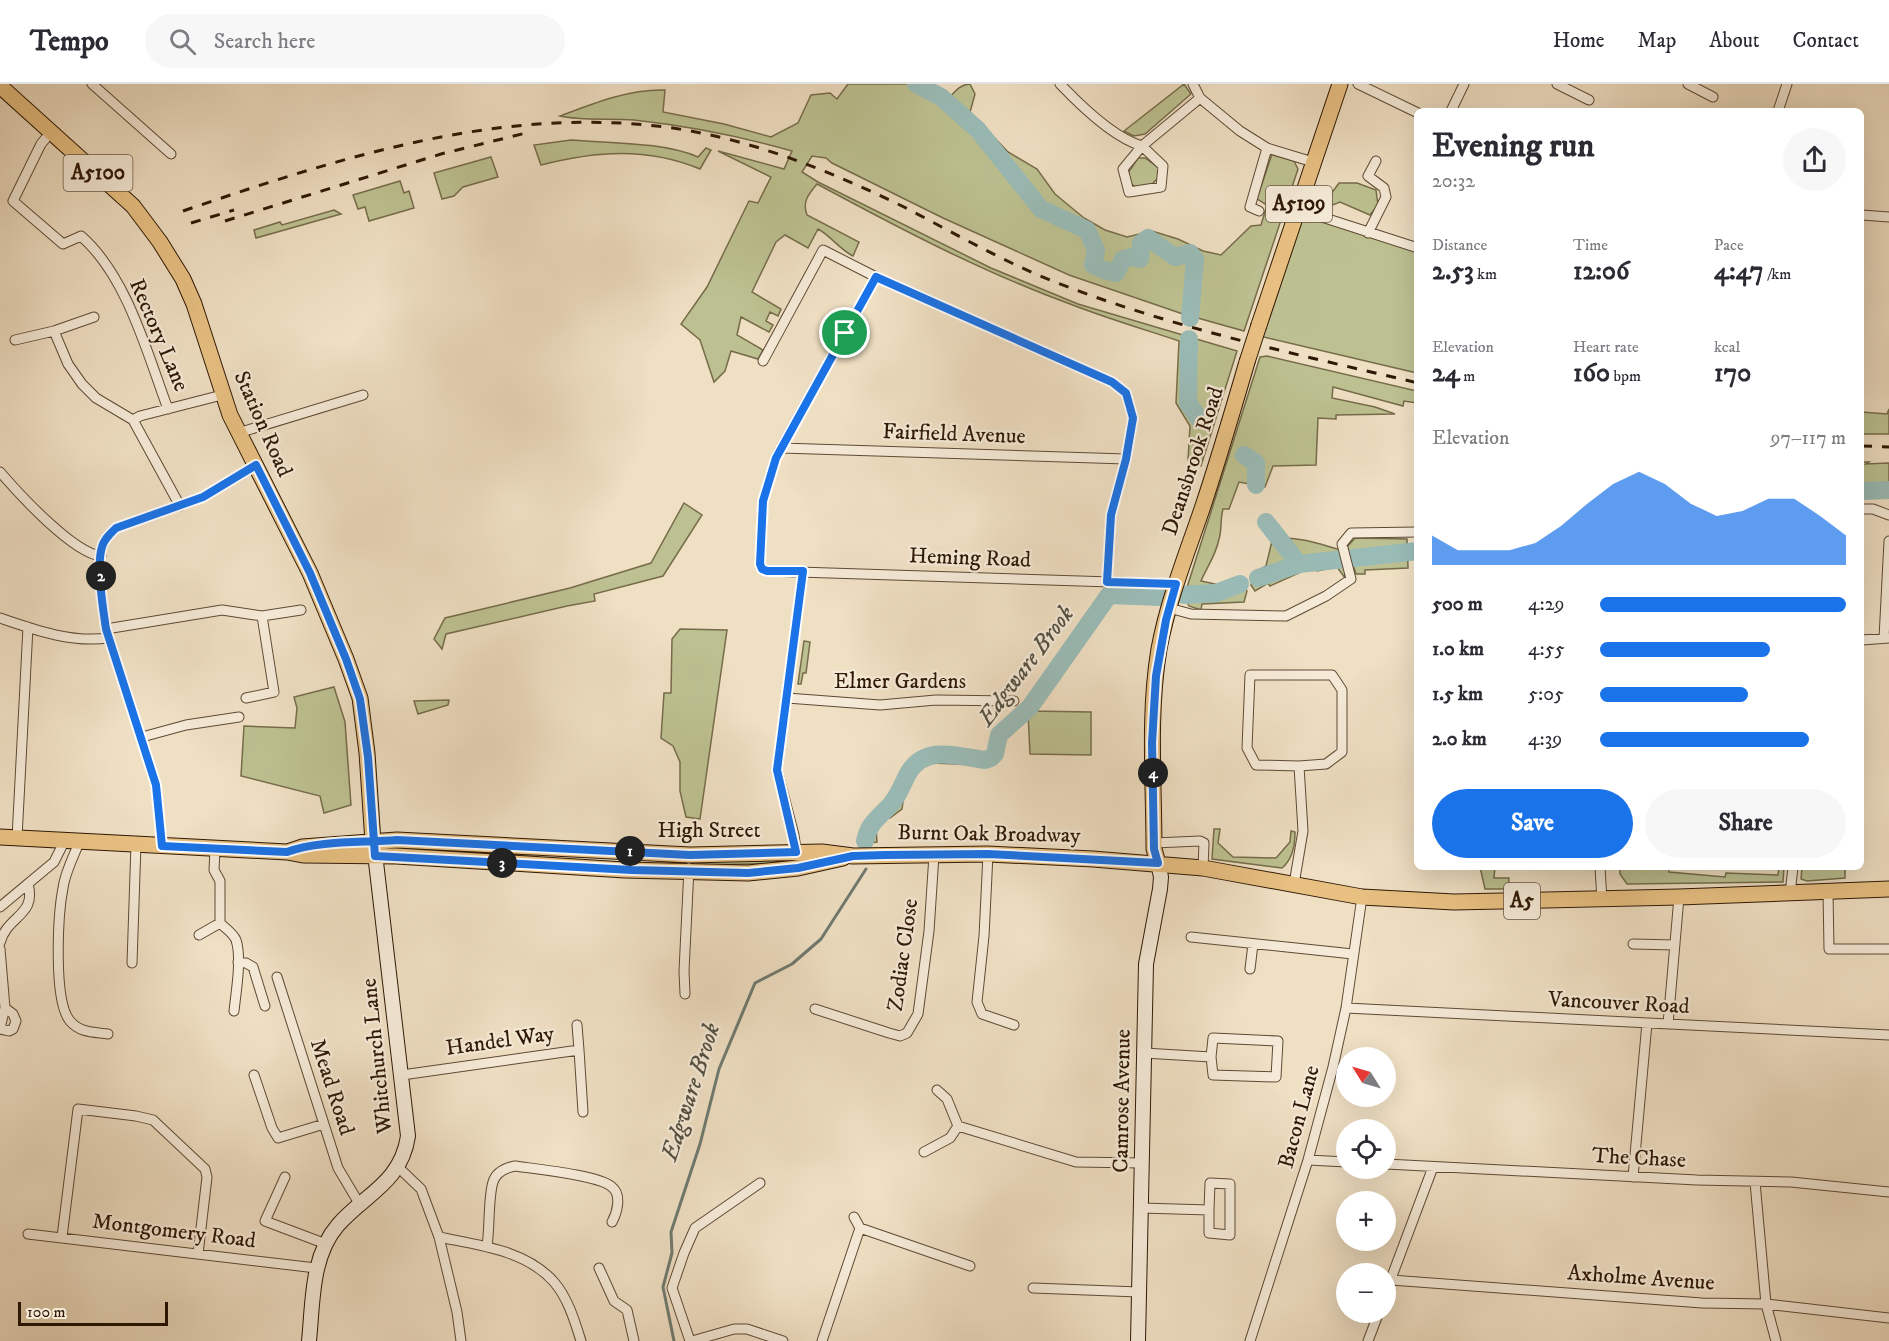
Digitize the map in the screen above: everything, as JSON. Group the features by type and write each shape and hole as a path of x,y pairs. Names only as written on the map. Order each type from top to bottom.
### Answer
{"main road":[{"name":"Deansbrook Road","path":"1158,863 1154,843 1153,710 1159,648 1176,584 1226,437 1247,362 1340,84"},
{"name":"Station Road","path":"0,86 133,206 160,242 183,279 192,298 222,394 238,433 310,573 360,699 368,757 374,849"},
{"name":"High Street","path":"0,837 215,850 287,852 302,847 374,849 688,873 748,873 798,868 853,856"},
{"name":"High Street","path":"374,849 397,840 690,855 822,852 853,856"},
{"name":"Whitchurch Lane","path":"309,1341 316,1268 326,1244 337,1226 398,1167 406,1150 408,1136 374,849"},
{"name":"Burnt Oak Broadway","path":"853,856 988,854 1158,863"},
{"name":"A5","path":"1158,863 1203,868 1362,897 1464,902 1602,900 1889,889"},
{"name":"Camrose Avenue","path":"1138,1341 1146,964 1160,889 1161,877 1158,863"}],"street":[{"path":"92,84 171,154"},
{"path":"1060,84 1084,109 1131,143 1142,146 1163,166 1161,187 1128,192 1123,169 1142,146 1200,98"},
{"path":"1192,84 1200,98 1240,131 1268,148 1313,162"},
{"path":"1358,84 1414,111"},
{"path":"1452,108 1464,84"},
{"path":"1557,84 1589,100"},
{"path":"1688,84 1713,97"},
{"path":"1779,108 1787,84"},
{"name":"Rectory Lane","path":"51,132 41,144 13,201 63,244 81,237 95,249 123,291 168,409"},
{"path":"1259,211 1250,207 1268,148"},
{"path":"1368,233 1386,197 1384,188 1368,176 1376,161"},
{"path":"1297,209 1414,247"},
{"path":"1864,215 1889,217"},
{"path":"763,361 823,250 876,277 1112,382 1126,393 1133,418 1126,459 1111,515 1107,582"},
{"path":"781,448 876,277"},
{"path":"15,340 54,331 94,317"},
{"path":"54,331 68,364 82,384 96,398 133,420 180,506"},
{"name":"Rectory Lane","path":"133,420 140,416 222,394"},
{"path":"238,433 363,395"},
{"name":"Fairfield Avenue","path":"781,448 1126,459"},
{"name":"Heming Road","path":"781,448 763,501 760,564 762,569 767,571 1176,584"},
{"path":"162,846 157,789 107,633 102,603 100,556 102,546 109,534 116,528 203,497 256,465"},
{"path":"0,472 55,527 89,553 100,556"},
{"path":"1864,509 1873,509 1889,515"},
{"path":"1169,608 1191,614 1286,615 1326,596 1351,579 1342,544 1351,533 1414,532"},
{"path":"1864,639 1887,638 1889,541"},
{"path":"798,868 777,770 803,571"},
{"path":"0,618 77,640 92,641 107,633 222,610 262,616 302,610"},
{"path":"246,698 274,692 262,616"},
{"path":"17,838 28,627"},
{"path":"1250,675 1332,675 1342,690 1342,752 1326,764 1299,766 1256,765 1247,748 1250,675"},
{"name":"Elmer Gardens","path":"787,698 880,705 936,700 1014,701"},
{"path":"142,737 186,725 239,717"},
{"path":"1294,884 1304,831 1299,766"},
{"path":"0,907 54,862 73,840"},
{"path":"73,840 63,886 58,927 61,994 69,1019 82,1030 108,1034"},
{"path":"1154,843 1166,841 1204,843 1203,868"},
{"path":"132,963 136,844"},
{"path":"215,850 214,870 220,881 220,923 237,942 238,962 234,1011"},
{"path":"988,854 984,936 977,1002 982,1014 1014,1025"},
{"path":"685,994 684,971 690,855"},
{"name":"Zodiac Close","path":"815,1010 900,1036 907,1034 914,1024 919,1005 929,931 934,855"},
{"path":"1600,870 1602,900"},
{"path":"1790,894 1793,870"},
{"path":"0,943 3,931 28,907 32,896 28,884"},
{"path":"1828,892 1829,949 1889,949"},
{"name":"Bacon Lane","path":"1250,1341 1308,1160 1334,1067 1346,1008 1362,897"},
{"path":"1668,1024 1679,897"},
{"path":"199,935 220,923"},
{"path":"1191,936 1353,954"},
{"path":"1250,969 1253,944"},
{"path":"1633,944 1675,945"},
{"path":"0,949 5,1008 0,1028 9,1031 13,1029 16,1021 13,1014 5,1008"},
{"path":"238,962 254,966 265,1006"},
{"name":"Mead Road","path":"277,977 338,1168 360,1204"},
{"name":"Vancouver Road","path":"1346,1008 1889,1035"},
{"path":"1633,1177 1647,1023"},
{"path":"577,1025 579,1050"},
{"path":"1213,1038 1278,1041 1276,1077 1213,1075 1210,1057 1213,1038"},
{"name":"Handel Way","path":"402,1075 579,1050 584,1112"},
{"path":"1144,1053 1210,1057"},
{"path":"254,1075 272,1128 278,1138 324,1124"},
{"path":"937,1090 947,1099 958,1126"},
{"path":"62,1237 78,1109 136,1116 153,1120 205,1169 207,1177 198,1254"},
{"path":"958,1126 1076,1162 1142,1163"},
{"path":"924,1152 950,1138 958,1126"},
{"path":"1308,1160 1336,1161"},
{"name":"The Chase","path":"1396,1165 1633,1177 1791,1182 1889,1192"},
{"path":"398,1167 421,1189 439,1237 457,1312 461,1341"},
{"path":"487,1246 492,1183 500,1172 509,1167 583,1177 612,1187 618,1201 612,1222"},
{"path":"1396,1267 1433,1167"},
{"path":"285,1177 265,1221 326,1244"},
{"path":"1755,1182 1766,1304 1776,1341"},
{"path":"760,1183 695,1228 672,1288 691,1341 734,1329 747,1329 783,1341"},
{"path":"1210,1184 1230,1184 1230,1235 1209,1233 1209,1210 1210,1184"},
{"path":"1141,1209 1209,1210"},
{"path":"854,1217 860,1228 970,1266"},
{"path":"822,1341 860,1228"},
{"name":"Montgomery Road","path":"28,1234 316,1268"},
{"path":"439,1237 487,1246 537,1267 555,1282 572,1314 581,1341"},
{"path":"599,1268 614,1300 627,1310 634,1341"},
{"name":"Axholme Avenue","path":"1396,1280 1702,1303 1766,1304 1889,1318"},
{"path":"1033,1288 1140,1292"},
{"path":"1368,1341 1374,1323"}],"green space":[{"path":"848,84 924,84 947,100 960,87 970,84 975,94 970,112 1008,152 1037,169 1055,194 1084,218 1105,230 1127,237 1152,231 1178,239 1203,251 1221,255 1251,226 1261,225 1267,205 1257,199 1272,154 1294,161 1298,169 1244,331 1180,313 1069,275 943,218 826,158 812,156 802,172 991,268 1078,304 1237,351 1201,466 1188,460 1190,426 1176,403 1179,341 1084,309 1005,278 910,233 817,184 807,199 805,206 807,215 859,242 853,256 818,229 808,248 785,235 776,242 752,292 781,309 778,316 770,312 766,321 773,325 769,332 741,317 737,335 763,350 758,359 731,351 725,371 714,382 700,340 681,324 707,287 749,201 758,203 771,177 718,151 784,169 792,151 733,136 674,125 634,120 560,116 625,94 665,90 663,112 724,124 771,137 798,123 811,95 830,93 837,99"},
{"path":"1184,84 1191,94 1145,134 1134,136 1124,131"},
{"path":"571,140 669,148 698,157 706,148 711,150 700,169 661,157 641,154 602,154 541,165 534,145"},
{"path":"491,157 498,177 463,187 454,196 442,199 434,173"},
{"path":"1138,158 1145,158 1159,168 1158,178 1152,184 1136,187 1130,183 1128,173"},
{"path":"400,181 404,193 409,191 414,208 369,221 365,207 358,209 353,195"},
{"path":"1339,183 1357,183 1376,190 1378,205 1370,215 1340,202 1330,206 1328,198"},
{"path":"1297,209 1414,247 1414,372 1255,335"},
{"path":"334,210 341,214 256,238 254,230 280,222 282,225"},
{"path":"1267,356 1414,390 1414,403 1404,401 1403,406 1333,387 1332,398 1375,407 1395,414 1336,415 1336,419 1318,418 1316,465 1273,466 1265,487 1239,482 1229,509 1223,509 1218,545 1201,581 1224,586 1238,580 1247,591 1244,602 1202,604 1201,610 1189,606 1184,597 1260,357"},
{"path":"1889,409 1889,434 1864,434 1864,412 1887,414"},
{"path":"1864,462 1869,462 1866,464 1889,463 1889,495 1864,496"},
{"path":"684,503 702,515 663,576 594,594 595,601 446,634 442,649 434,639 445,618 570,588 651,563"},
{"path":"1263,519 1277,526 1284,538 1306,540 1341,550 1345,565 1345,578 1337,567 1317,571 1314,566 1270,586 1268,583 1255,591 1251,585 1253,579 1257,572 1266,566 1272,541"},
{"path":"1355,538 1407,539 1408,568 1365,570 1365,574 1356,574 1347,547"},
{"path":"1107,591 1112,591 1084,633 1081,632 1030,711 1091,712 1091,755 1030,754 1028,712 1005,737 996,758 989,765 929,763 906,787 902,809 890,818 882,817 876,827 877,842 859,844 862,833 895,790 903,773 923,754 990,756 993,737 1044,684 1063,648"},
{"path":"680,629 727,630 700,819 686,817 680,791 680,762 673,746 661,738 664,693 671,693 672,639"},
{"path":"804,641 810,642 806,673 803,673 801,684 798,684"},
{"path":"334,687 345,722 351,805 324,813 320,796 241,776 244,726 295,728 297,708 294,697"},
{"path":"449,700 448,705 418,714 414,701"},
{"path":"1214,829 1220,829 1218,843 1233,857 1276,858 1290,842 1291,831 1295,832 1293,852 1282,868 1212,859"},
{"path":"786,858 786,863 701,865 701,860"},
{"path":"1481,870 1495,870 1494,878 1509,878 1508,889 1485,889"},
{"path":"1620,870 1669,870 1669,872 1725,877 1726,873 1778,875 1779,870 1784,870 1783,882 1627,884"},
{"path":"1802,870 1845,870 1845,878 1807,881 1801,879"}],"waterway":[{"path":"916,84 941,97 978,130 1041,209 1087,230 1096,250 1093,265 1116,273 1123,259 1132,257 1140,259 1141,243 1148,238 1175,257 1190,253 1195,259 1190,318"},
{"path":"1189,339 1188,403 1200,420"},
{"path":"1244,455 1256,463 1256,485"},
{"path":"1864,491 1889,490"},
{"path":"1266,522 1299,564"},
{"path":"1258,578 1299,564 1414,551"},
{"name":"Edgware Brook","path":"1184,595 1216,593 1240,584"},
{"name":"Edgware Brook","path":"865,841 872,825 899,793 916,763 934,755 944,754 985,760 995,754 999,735 1030,707 1109,595 1160,597"},
{"name":"Edgware Brook","path":"674,1341 663,1287 672,1253 671,1232 700,1144 719,1069 755,983 792,964 821,939 866,869"}],"railway":[{"path":"183,211 360,156 420,141 480,130 541,124 603,122 665,127 757,147 817,168 904,207 1016,265 1099,298 1189,327 1414,382"},
{"path":"225,221 441,154 530,132"},
{"path":"191,223 234,210"},
{"path":"1864,446 1889,447"}],"route":[{"path":"845,333 776,458 763,501 760,564 762,569 803,571 777,770 794,835 796,852 690,855 531,845 397,840 373,842 347,844 302,847 287,852 162,846 156,785 106,629 102,603 100,556 102,546 109,534 116,528 203,497 256,465 310,573 360,699 368,757 373,842 375,856 688,873 748,873 798,868 853,856 885,855 988,854 1158,863 1154,849 1153,710 1159,648 1176,584 1107,582 1111,515 1126,459 1133,418 1126,393 1112,382 876,277 845,333"}]}
